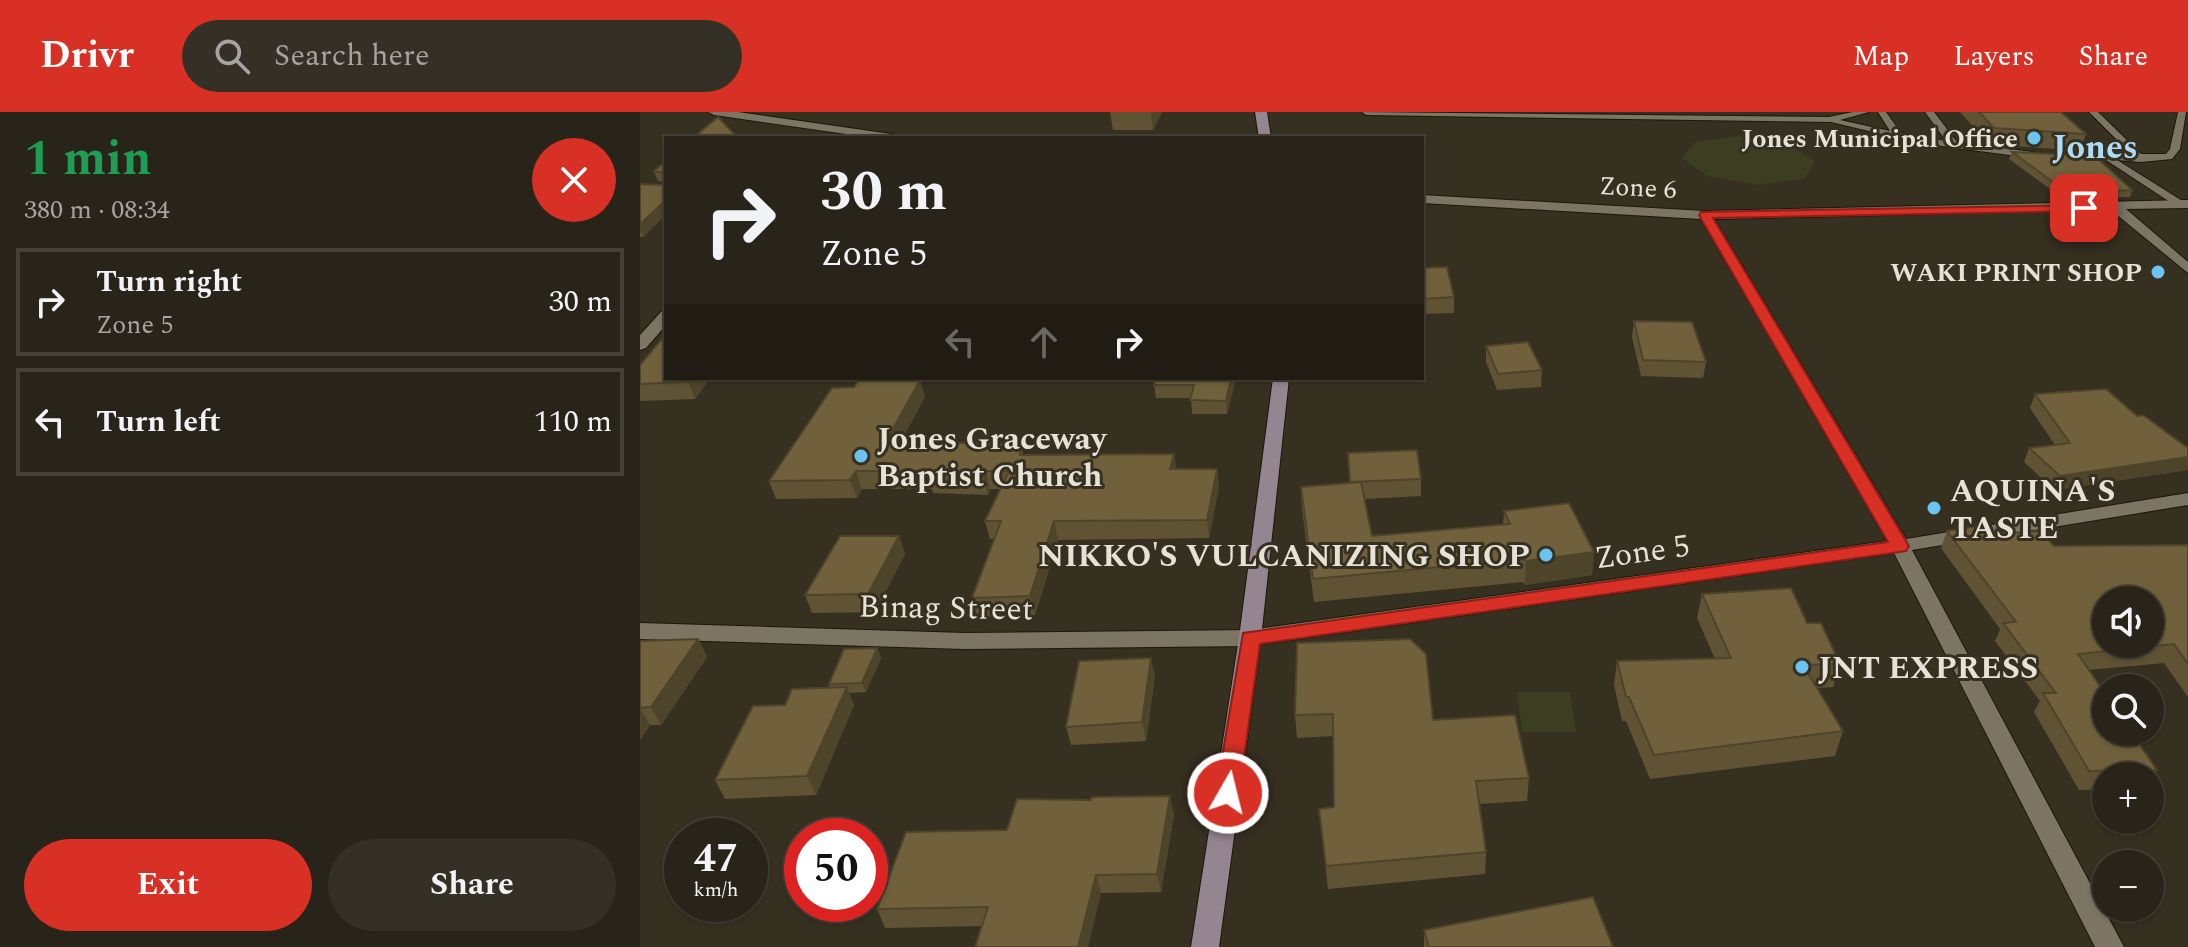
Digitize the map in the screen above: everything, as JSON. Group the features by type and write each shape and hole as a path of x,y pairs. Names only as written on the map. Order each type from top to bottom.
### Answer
{"main road":[{"path":"1261,112 1265,136"},
{"path":"1205,947 1250,638 1281,380"}],"street":[{"path":"714,112 886,136"},
{"path":"825,136 833,127"},
{"name":"Zone 6","path":"1424,199 1705,215 2116,208 2184,204"},
{"path":"2116,208 2188,269"},
{"path":"1705,215 1900,546 2110,947"},
{"path":"640,345 664,317"},
{"name":"Zone 5","path":"1250,638 1900,546 2188,499"},
{"name":"Binag Street","path":"640,631 965,641 1250,638"}],"lane":[{"path":"1366,112 1829,120 1955,146 2040,156"},
{"path":"1829,120 1865,112"},
{"path":"1882,112 1898,136"},
{"path":"1929,112 1955,146"},
{"path":"2093,112 2141,159"},
{"path":"2068,157 2169,157 2175,149 2182,112"},
{"path":"2109,159 2184,204"}],"green space":[{"path":"1738,136 1787,144 1815,161 1805,178 1759,185 1707,176 1682,158 1695,142"},
{"path":"1517,692 1570,692 1576,732 1522,732"}],"building":[{"path":"1979,112 2061,112 2086,134 1994,128"},
{"path":"718,117 734,134 732,136 695,136"},
{"path":"2012,152 2095,156 2132,190 2068,193"},
{"path":"664,163 664,173 654,171"},
{"path":"640,184 664,185 664,202 640,224"},
{"path":"1447,267 1454,297 1424,299 1424,268"},
{"path":"1634,321 1692,322 1706,362 1643,360"},
{"path":"664,336 664,380 690,380 640,384 640,365"},
{"path":"1528,342 1542,370 1498,374 1486,346"},
{"path":"859,380 920,380 885,443 1020,443 1020,455 1174,454 1170,469 1217,469 1207,520 1054,521 1030,596 972,598 1001,521 985,521 1009,471 986,471 983,476 927,475 929,471 856,471 850,480 769,481 832,388 854,387"},
{"path":"1155,380 1231,380 1226,401 1190,400 1194,385 1154,385"},
{"path":"2106,389 2137,416 2143,415 2188,448 2188,457 2060,476 2029,448 2070,443 2035,394"},
{"path":"1417,450 1421,479 1350,482 1348,453"},
{"path":"1361,482 1372,536 1510,524 1504,511 1569,503 1594,552 1526,561 1313,579 1301,487"},
{"path":"1989,524 1995,534 2041,531 2054,546 2188,545 2188,664 2174,644 2164,645 2164,586 2092,586 2092,653 2078,654 2092,674 2092,746 2141,746 2152,762 2092,762 2092,771 2089,771 2043,693 2056,693 2003,623 2016,622 1947,531"},
{"path":"840,536 899,536 868,594 805,595"},
{"path":"1791,588 1807,623 1821,623 1840,664 1803,665 1843,731 1654,755 1629,697 1626,697 1617,661 1731,658 1702,594"},
{"path":"698,639 651,707 640,708 640,641"},
{"path":"1410,639 1426,654 1433,720 1515,715 1529,778 1476,781 1486,852 1326,866 1319,809 1334,807 1333,714 1295,715 1297,643"},
{"path":"877,648 862,683 829,684 844,649"},
{"path":"1151,658 1142,722 1066,727 1079,661"},
{"path":"847,687 807,776 715,780 753,706 785,705 792,689"},
{"path":"1170,796 1157,874 1096,875 1078,947 975,947 988,907 888,909 888,880 906,832 1007,830 1017,799 1091,800 1092,797"},
{"path":"1593,897 1613,947 1429,947 1424,930"}],"place":[{"name":"Jones Municipal Office","path":"2034,138"},
{"name":"WAKI PRINT SHOP","path":"2158,272"},
{"name":"Jones Graceway Baptist Church","path":"861,456"},
{"name":"AQUINA'S TASTE","path":"1934,508"},
{"name":"NIKKO'S VULCANIZING SHOP","path":"1546,555"},
{"name":"JNT EXPRESS","path":"1802,667"}],"district":[{"name":"Jones","path":"2095,146"}],"route":[{"path":"1228,793 1250,638 1900,546 1705,215 2084,208"}]}
